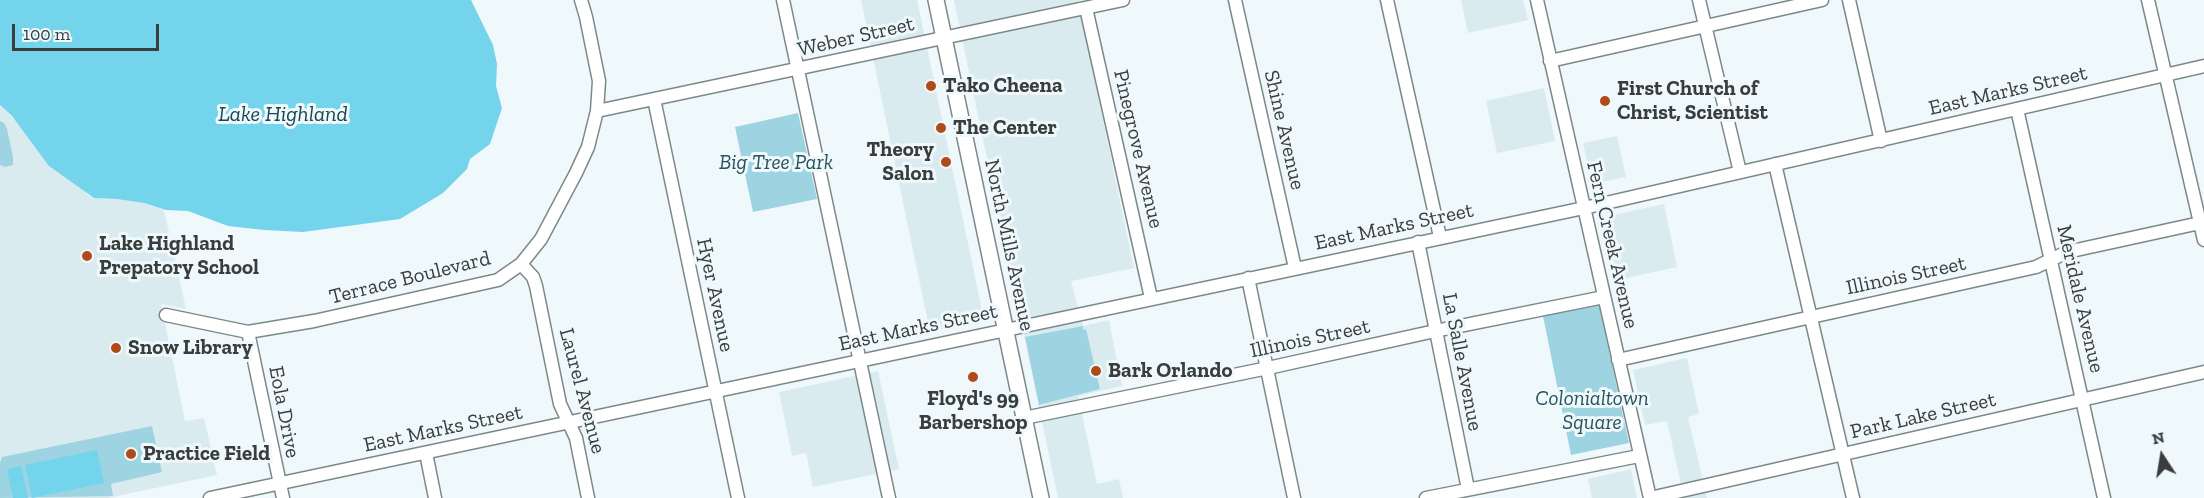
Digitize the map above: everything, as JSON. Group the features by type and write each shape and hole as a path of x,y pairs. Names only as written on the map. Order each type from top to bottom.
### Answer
{"main road":[{"name":"North Mills Avenue","path":"936,0 1041,498"}],"street":[{"name":"Terrace Boulevard","path":"166,315 248,332 314,321 498,280 521,264 541,238 576,173 588,147 597,111 598,81 581,0"},
{"path":"783,0 889,498"},
{"name":"Weber Street","path":"597,111 1123,0"},
{"name":"Shine Avenue","path":"1235,0 1295,268"},
{"path":"1387,0 1440,237"},
{"name":"Fern Creek Avenue","path":"1537,0 1650,498"},
{"path":"1699,0 1740,172"},
{"path":"1550,61 1822,0"},
{"path":"1849,0 1881,141"},
{"path":"2148,0 2204,239"},
{"name":"Pinegrove Avenue","path":"1086,8 1151,298"},
{"name":"East Marks Street","path":"210,498 1584,208 2204,66"},
{"name":"Hyer Avenue","path":"654,99 738,498"},
{"name":"Meridale Avenue","path":"2017,109 2104,498"},
{"path":"1775,165 1853,498"},
{"name":"Illinois Street","path":"1618,360 2036,267 2067,252 2200,223"},
{"name":"La Salle Avenue","path":"1418,242 1468,489"},
{"name":"Laurel Avenue","path":"521,264 536,286 560,404 576,438 588,498"},
{"path":"1248,278 1294,498"},
{"name":"Illinois Street","path":"1024,418 1604,297"},
{"name":"Eola Drive","path":"248,332 278,484 283,498"},
{"name":"Park Lake Street","path":"1650,498 2204,372"},
{"path":"426,453 435,498"},
{"path":"1426,498 1640,456"}],"shaded area":[{"path":"861,0 917,0 984,320 930,332"},
{"path":"954,0 1083,0 1078,1 1134,268 1071,281 1083,326 1109,320 1122,386 1078,396 1097,484 1119,479 1123,498 1058,498"},
{"path":"1461,0 1523,0 1528,20 1468,33"},
{"path":"1544,88 1555,141 1497,153 1486,101"},
{"name":"Lake Highland Prepatory School","path":"0,105 88,195 94,198 144,203 164,210 186,309 161,304 185,421 204,418 217,475 108,498 0,498"},
{"path":"1617,136 1626,177 1592,184 1583,143"},
{"path":"1664,204 1677,267 1613,281 1599,218"},
{"path":"1687,358 1699,414 1688,417 1707,498 1684,498 1667,421 1645,425 1633,370"},
{"path":"878,371 899,469 813,487 806,453 792,456 779,392"},
{"path":"1631,469 1637,498 1592,498 1588,479"}],"green space":[{"name":"Big Tree Park","path":"798,113 817,199 753,212 735,127"},
{"path":"0,121 7,129 13,157 13,165 5,167 0,165"},
{"name":"Colonialtown Square","path":"1599,305 1629,443 1571,455 1543,316"},
{"path":"1083,326 1083,330 1086,329 1100,389 1039,405 1025,337"},
{"path":"152,426 162,472 111,484 113,496 0,498 2,457"}],"water":[{"name":"Lake Highland","path":"0,0 471,0 493,45 497,64 496,86 502,108 490,144 470,159 467,169 443,193 400,219 303,232 264,230 228,226 188,211 166,210 144,203 117,199 94,198 49,166 12,116 0,105"},
{"path":"97,450 104,483 32,498 25,465"},
{"path":"21,466 28,498 13,498 7,469"}],"place":[{"name":"Tako Cheena","path":"931,86"},
{"name":"First Church of Christ, Scientist","path":"1605,101"},
{"name":"The Center","path":"941,128"},
{"name":"Theory Salon","path":"946,162"},
{"name":"Lake Highland Prepatory School","path":"87,256"},
{"name":"Snow Library","path":"116,348"},
{"name":"Bark Orlando","path":"1096,371"},
{"name":"Floyd's 99 Barbershop","path":"973,377"},
{"name":"Practice Field","path":"131,454"}]}
